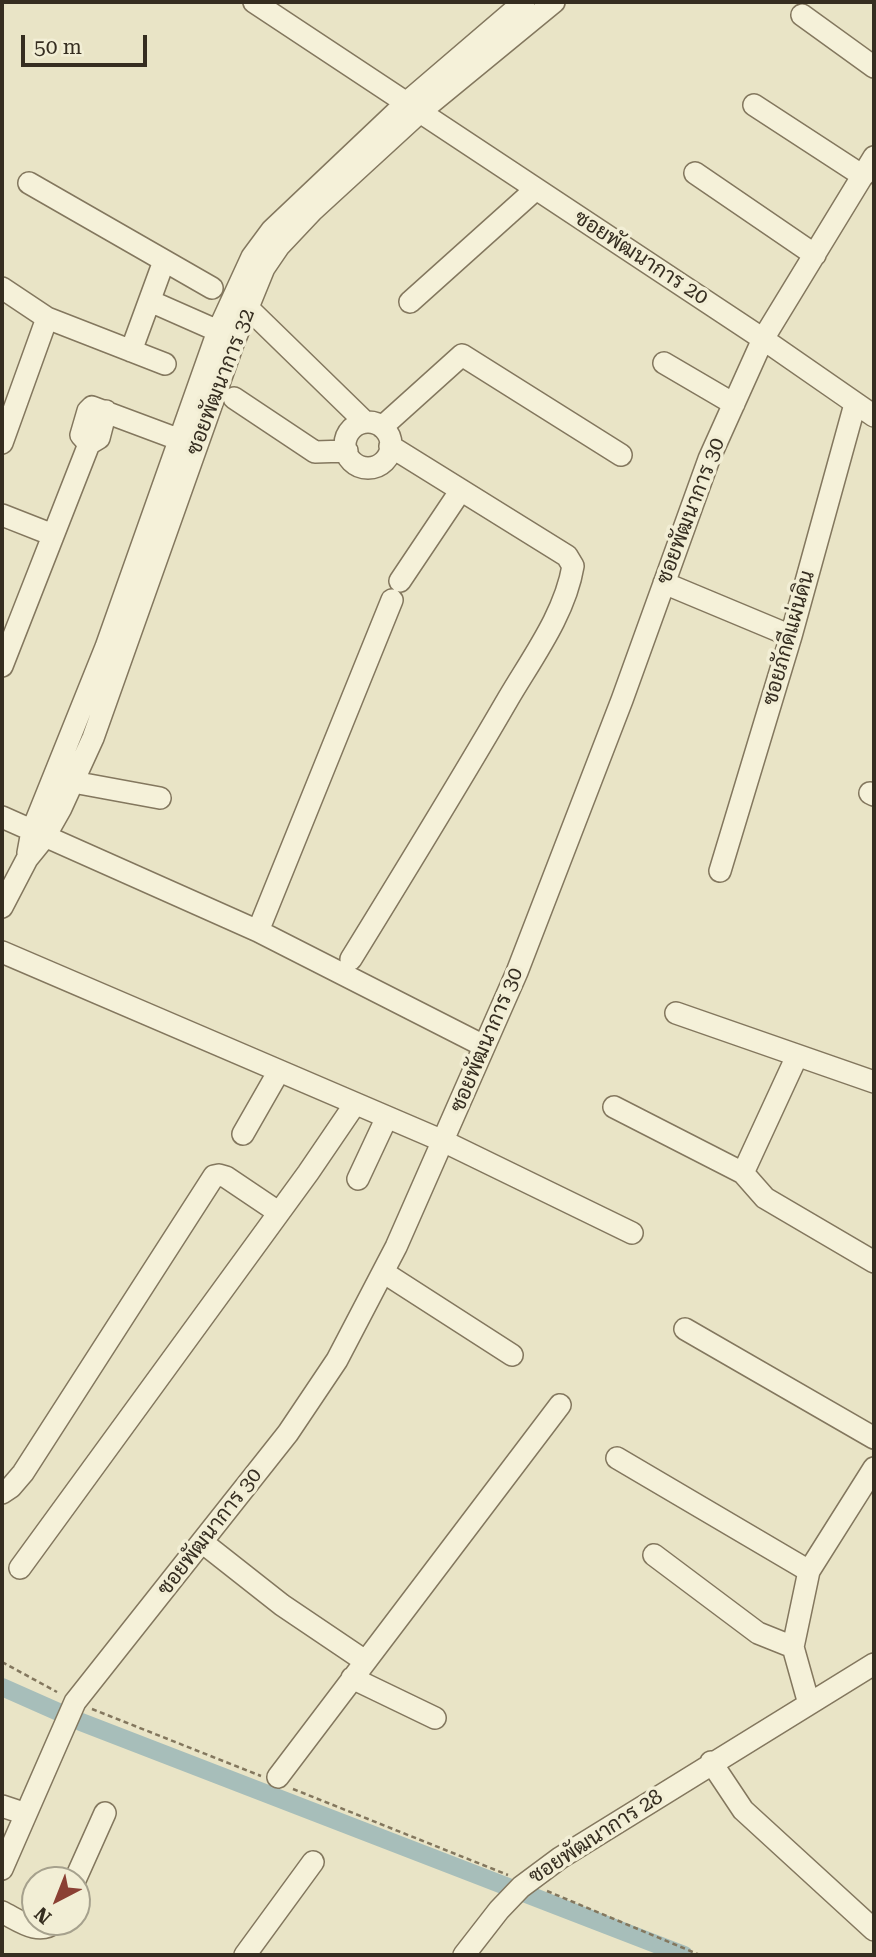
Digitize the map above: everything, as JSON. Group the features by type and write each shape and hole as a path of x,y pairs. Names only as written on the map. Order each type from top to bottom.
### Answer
{"street":[{"name":"ซอยพัฒนาการ 20","path":"254,2 764,339 874,416"},
{"name":"ซอยพัฒนาการ 32","path":"2,907 38,834 115,650 187,442 218,331 252,257 272,230 524,10 554,2"},
{"path":"802,15 874,67"},
{"path":"754,105 863,176"},
{"name":"ซอยพัฒนาการ 32","path":"187,442 264,268 279,246 413,107"},
{"name":"ซอยพัฒนาการ 30","path":"2,1869 75,1702 295,1422 337,1360 383,1272 517,972 622,700 709,460 764,339 874,157"},
{"path":"695,173 815,255"},
{"path":"29,183 212,288"},
{"path":"410,302 536,189"},
{"path":"131,351 164,261"},
{"path":"2,288 47,318 165,364"},
{"path":"150,301 218,331"},
{"path":"248,308 379,431 461,490 567,556 573,566 570,585 552,623 351,959"},
{"path":"2,443 9,403 47,318"},
{"path":"379,431 384,462 372,468 359,466 347,451 346,442 350,432 379,431 462,355 621,456"},
{"path":"664,363 734,404"},
{"path":"234,398 315,452 347,451"},
{"name":"ซอยภักดีแผ่นดิน","path":"720,871 791,636 856,404"},
{"path":"2,666 8,629 53,535 89,444 99,438 106,411 187,442"},
{"path":"258,931 396,590 461,490"},
{"path":"2,515 53,535"},
{"path":"664,583 791,636"},
{"name":"ซอยพัฒนาการ 32","path":"38,834 73,782 93,738 115,650"},
{"path":"73,782 160,798"},
{"path":"2,817 258,931 484,1046"},
{"path":"2,952 443,1141 632,1233"},
{"path":"676,1013 874,1082"},
{"path":"743,1173 797,1056"},
{"path":"243,1134 279,1071"},
{"path":"20,1568 355,1104"},
{"path":"614,1107 743,1173 765,1198 874,1262"},
{"path":"358,1179 387,1117"},
{"path":"2,1493 23,1473 214,1177 226,1177 278,1212"},
{"path":"383,1272 512,1355"},
{"path":"685,1329 874,1438"},
{"path":"276,1781 560,1405"},
{"path":"617,1458 809,1571"},
{"path":"809,1704 793,1647 809,1571 874,1468"},
{"path":"202,1542 358,1670 435,1717"},
{"path":"654,1555 758,1633 793,1647"},
{"name":"ซอยพัฒนาการ 28","path":"464,1955 499,1910 524,1885 560,1857 874,1664"},
{"path":"712,1762 743,1810 874,1930"},
{"path":"2,1806 26,1814"},
{"path":"81,1866 105,1813"},
{"path":"245,1955 313,1862"},
{"path":"2,1912 21,1922"}],"path":[{"path":"2,1662 75,1702 276,1781 700,1955"}],"waterway":[{"path":"2,1687 81,1722 684,1955"}]}
